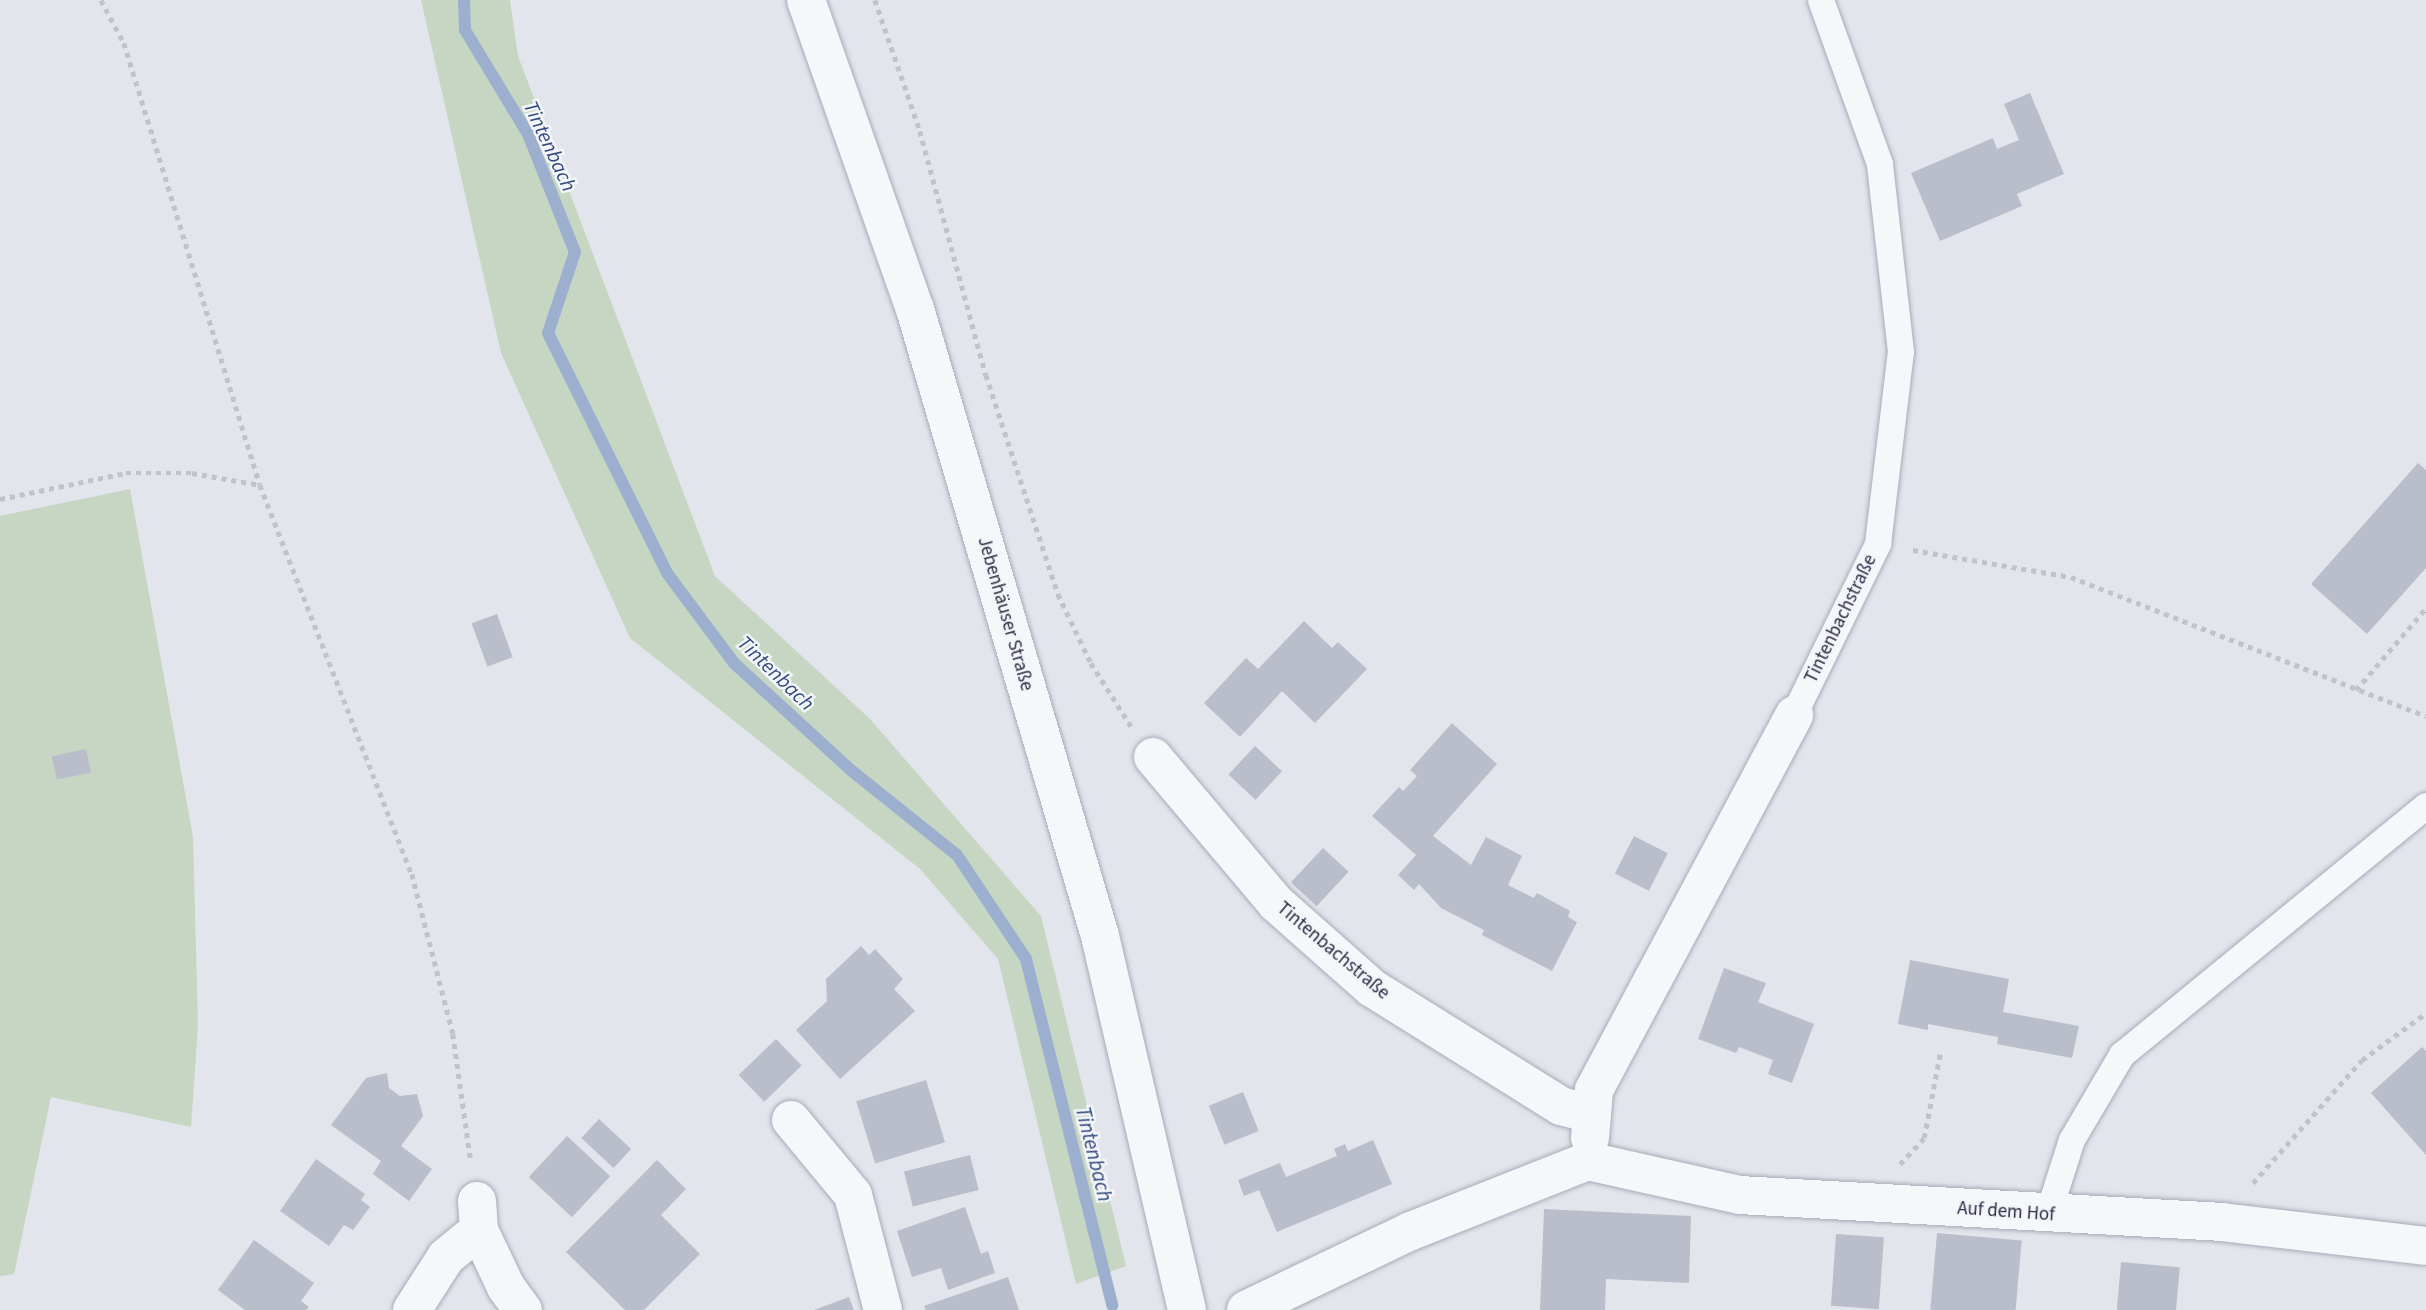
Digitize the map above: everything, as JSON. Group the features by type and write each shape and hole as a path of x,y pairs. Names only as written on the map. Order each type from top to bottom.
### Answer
{"street":[{"name":"Jebenhäuser Straße","path":"806,0 915,309 1088,896 1187,1310"},
{"name":"Tintenbachstraße","path":"1588,1161 1594,1090 1794,715"},
{"name":"Tintenbachstraße","path":"1153,757 1276,903 1372,988 1561,1106 1591,1114"},
{"path":"791,1119 853,1195 883,1310"},
{"path":"1246,1310 1411,1231 1588,1161"},
{"name":"Auf dem Hof","path":"1588,1161 1740,1195 2048,1215 2222,1222 2426,1246"},
{"path":"412,1310 446,1257 478,1215"},
{"path":"478,1215 506,1287 523,1310"}],"lane":[{"name":"Tintenbachstraße","path":"1794,715 1878,544 1902,352 1880,164 1821,0"},
{"path":"2048,1215 2072,1140 2122,1055 2426,807"}],"path":[{"path":"101,0 124,43 260,485 412,874 453,1034 478,1215"},
{"path":"875,0 920,131 986,374 1058,594 1091,663 1153,757"},
{"path":"0,499 126,473 192,473 260,485"},
{"path":"1878,544 2071,577 2426,716"},
{"path":"2356,690 2426,608"},
{"path":"2222,1222 2362,1060 2426,1013"},
{"path":"1879,1204 1889,1175 1924,1138 1940,1054"}],"green space":[{"path":"421,0 510,0 518,56 715,576 870,719 1041,916 1126,1266 1076,1284 998,959 920,869 630,638 501,353"},
{"path":"130,489 193,837 198,1025 191,1127 51,1097 14,1274 0,1276 0,516"}],"building":[{"path":"2030,93 2064,174 2017,194 2022,206 1940,241 1911,173 1993,138 1997,149 2019,140 2004,104"},
{"path":"2418,463 2426,470 2426,568 2367,634 2311,584"},
{"path":"497,614 513,657 487,666 472,623"},
{"path":"1304,621 1332,648 1338,642 1367,669 1315,723 1282,691 1240,737 1204,703 1246,658 1258,669"},
{"path":"1452,723 1497,764 1433,836 1471,865 1486,837 1522,856 1508,885 1534,898 1537,893 1570,911 1568,917 1577,922 1552,971 1482,935 1484,930 1441,908 1419,884 1414,890 1398,875 1416,855 1372,816 1399,787 1403,791 1417,776 1410,770"},
{"path":"1255,746 1282,771 1255,800 1228,775"},
{"path":"86,749 91,772 57,780 52,756"},
{"path":"1634,836 1668,853 1649,891 1615,873"},
{"path":"1323,848 1349,872 1317,906 1291,882"},
{"path":"861,946 869,955 875,949 903,979 894,989 915,1011 840,1079 796,1030 827,1001 826,979"},
{"path":"1910,960 2009,979 2003,1012 2079,1026 2072,1058 1997,1044 1998,1037 1928,1024 1928,1030 1898,1024"},
{"path":"1724,968 1766,983 1758,1002 1814,1024 1792,1083 1768,1074 1773,1060 1739,1047 1736,1053 1698,1039"},
{"path":"776,1039 802,1066 764,1102 739,1075"},
{"path":"2422,1047 2426,1051 2426,1155 2371,1093"},
{"path":"387,1073 389,1088 400,1096 417,1094 423,1116 401,1146 432,1169 409,1201 373,1174 381,1161 331,1125 366,1078"},
{"path":"926,1080 945,1142 875,1164 856,1101"},
{"path":"1243,1092 1259,1131 1224,1145 1209,1106"},
{"path":"599,1119 631,1149 613,1168 581,1138"},
{"path":"567,1136 610,1176 572,1217 529,1177"},
{"path":"1373,1140 1392,1184 1277,1232 1259,1190 1244,1196 1238,1180 1280,1163 1286,1177 1337,1156 1334,1149 1345,1144 1348,1151"},
{"path":"970,1155 979,1190 913,1206 904,1171"},
{"path":"316,1159 365,1194 361,1200 370,1207 353,1230 344,1225 329,1246 280,1211"},
{"path":"657,1160 686,1189 661,1215 700,1254 644,1310 625,1310 566,1252"},
{"path":"965,1207 981,1254 988,1251 995,1273 948,1290 941,1268 912,1277 897,1231"},
{"path":"1544,1209 1691,1216 1689,1283 1606,1279 1605,1310 1540,1310"},
{"path":"1937,1233 2022,1240 2016,1310 1930,1310"},
{"path":"1836,1234 1884,1237 1879,1309 1831,1306"},
{"path":"254,1240 314,1283 301,1301 309,1307 306,1310 245,1310 218,1290"},
{"path":"2121,1262 2180,1267 2176,1310 2117,1310"},
{"path":"1008,1277 1019,1310 926,1310 924,1306"},
{"path":"849,1297 854,1310 814,1310"}],"waterway":[{"name":"Tintenbach","path":"464,0 465,30 528,134 575,252 548,333 667,573 734,663 852,771 957,855 1026,959 1112,1305"}]}
